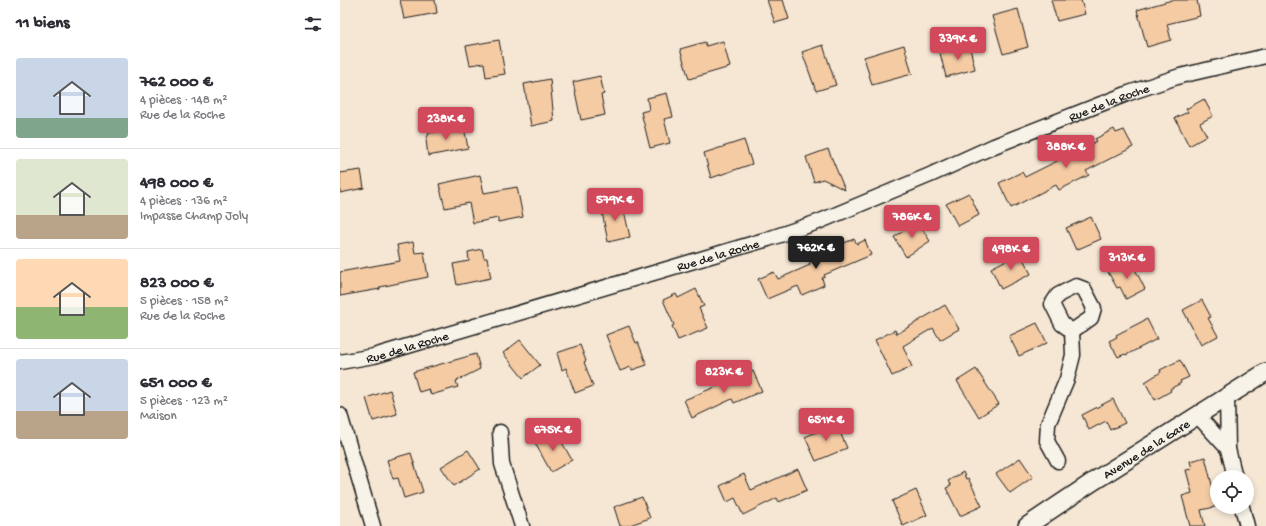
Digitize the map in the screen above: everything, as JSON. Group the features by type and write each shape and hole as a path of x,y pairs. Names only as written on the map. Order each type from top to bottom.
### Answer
{"street":[{"name":"Rue de la Roche","path":"340,362 374,356 768,239 818,222 930,175 994,146 1129,93 1180,76 1266,56"},
{"path":"1058,461 1047,441 1048,424 1067,379 1073,355 1072,331"},
{"name":"Avenue de la Gare","path":"1027,526 1094,481 1266,372"},
{"path":"1227,396 1228,449 1233,470"},
{"path":"340,415 373,526"},
{"path":"1197,415 1228,449"},
{"path":"500,432 502,464 522,526"},
{"path":"1244,514 1247,526"}],"building":[{"path":"400,0 435,0 437,13 404,19"},
{"path":"767,0 783,0 789,19 775,23"},
{"path":"1051,0 1081,0 1085,14 1057,21"},
{"path":"1172,0 1197,0 1200,16 1167,24 1171,40 1147,47 1137,10"},
{"path":"1018,9 1028,47 1003,54 992,16"},
{"path":"499,40 505,74 486,77 484,63 470,65 466,46"},
{"path":"723,41 730,67 689,79 680,49 705,42 706,46"},
{"path":"969,44 975,69 946,77 940,53"},
{"path":"823,45 836,85 816,91 802,52"},
{"path":"904,45 912,74 872,85 864,57"},
{"path":"600,76 604,94 601,95 605,115 581,120 573,82"},
{"path":"550,79 554,121 531,126 524,84"},
{"path":"667,93 673,117 664,119 670,143 650,148 641,112 649,110 647,98"},
{"path":"1204,99 1213,116 1200,123 1207,136 1189,146 1175,118 1188,112 1186,109"},
{"path":"464,127 468,148 428,156 426,140 429,133"},
{"path":"1114,129 1116,133 1124,130 1133,147 1086,171 1089,175 1059,190 1056,185 1011,208 999,183 1022,172 1025,177 1097,141 1095,139"},
{"path":"744,140 752,164 711,178 704,153"},
{"path":"828,149 845,190 823,179 814,182 806,157"},
{"path":"361,170 364,188 340,193 340,173"},
{"path":"480,175 484,193 517,187 523,217 498,222 498,218 473,223 469,203 445,208 439,184"},
{"path":"969,193 979,215 958,226 946,204"},
{"path":"622,202 630,237 608,242 601,207"},
{"path":"1091,217 1101,239 1076,250 1066,228"},
{"path":"918,222 930,241 906,257 894,237"},
{"path":"854,239 857,244 865,240 871,255 824,275 825,277 822,278 824,285 802,295 798,286 767,299 758,279 774,272 778,279 810,265 809,263 831,254 829,249"},
{"path":"413,242 415,253 424,252 428,277 380,287 380,289 340,296 340,272 400,261 397,245"},
{"path":"482,249 484,258 487,258 491,278 457,285 453,264 469,261 468,252"},
{"path":"1020,253 1031,274 1001,289 991,268"},
{"path":"1131,261 1145,289 1126,299 1120,287 1117,288 1108,272"},
{"path":"696,289 704,306 699,308 708,328 678,340 672,326 674,325 663,300 676,294 678,298"},
{"path":"1202,300 1211,317 1208,318 1218,336 1201,345 1183,310"},
{"path":"945,305 959,329 940,340 933,328 903,346 912,367 892,376 875,340 895,330 897,334"},
{"path":"1147,319 1157,339 1126,355 1125,354 1118,357 1109,341 1117,337 1116,335"},
{"path":"1037,323 1047,343 1019,356 1009,336"},
{"path":"629,326 636,343 638,342 647,365 632,370 631,367 620,371 606,335"},
{"path":"520,340 540,365 523,378 503,353"},
{"path":"580,345 586,361 584,362 593,386 575,393 566,368 562,370 557,353"},
{"path":"476,354 480,369 456,381 458,387 431,395 429,389 419,392 413,372"},
{"path":"1180,360 1189,377 1180,381 1181,383 1170,389 1171,391 1155,400 1145,382 1161,372 1160,370"},
{"path":"976,369 999,404 979,417 957,381"},
{"path":"753,371 762,391 734,403 732,399 692,418 684,400"},
{"path":"390,390 397,414 373,421 366,398"},
{"path":"1113,399 1125,423 1110,430 1106,421 1089,430 1082,415"},
{"path":"836,423 847,448 816,461 805,437"},
{"path":"556,432 572,460 551,472 535,443"},
{"path":"468,450 480,469 454,486 441,467"},
{"path":"411,453 423,492 404,498 398,478 393,479 387,460"},
{"path":"1205,457 1210,477 1210,508 1201,510 1205,526 1190,526 1182,496 1192,493 1186,470 1192,469 1190,461"},
{"path":"1020,458 1033,477 1010,493 996,474"},
{"path":"798,469 807,490 779,502 777,498 743,515 735,498 727,502 720,486 744,474 751,490"},
{"path":"963,472 966,479 968,478 982,506 960,516 946,488 951,486 948,481"},
{"path":"916,490 927,515 903,526 892,501"},
{"path":"642,497 650,518 627,526 620,526 614,507"}]}
